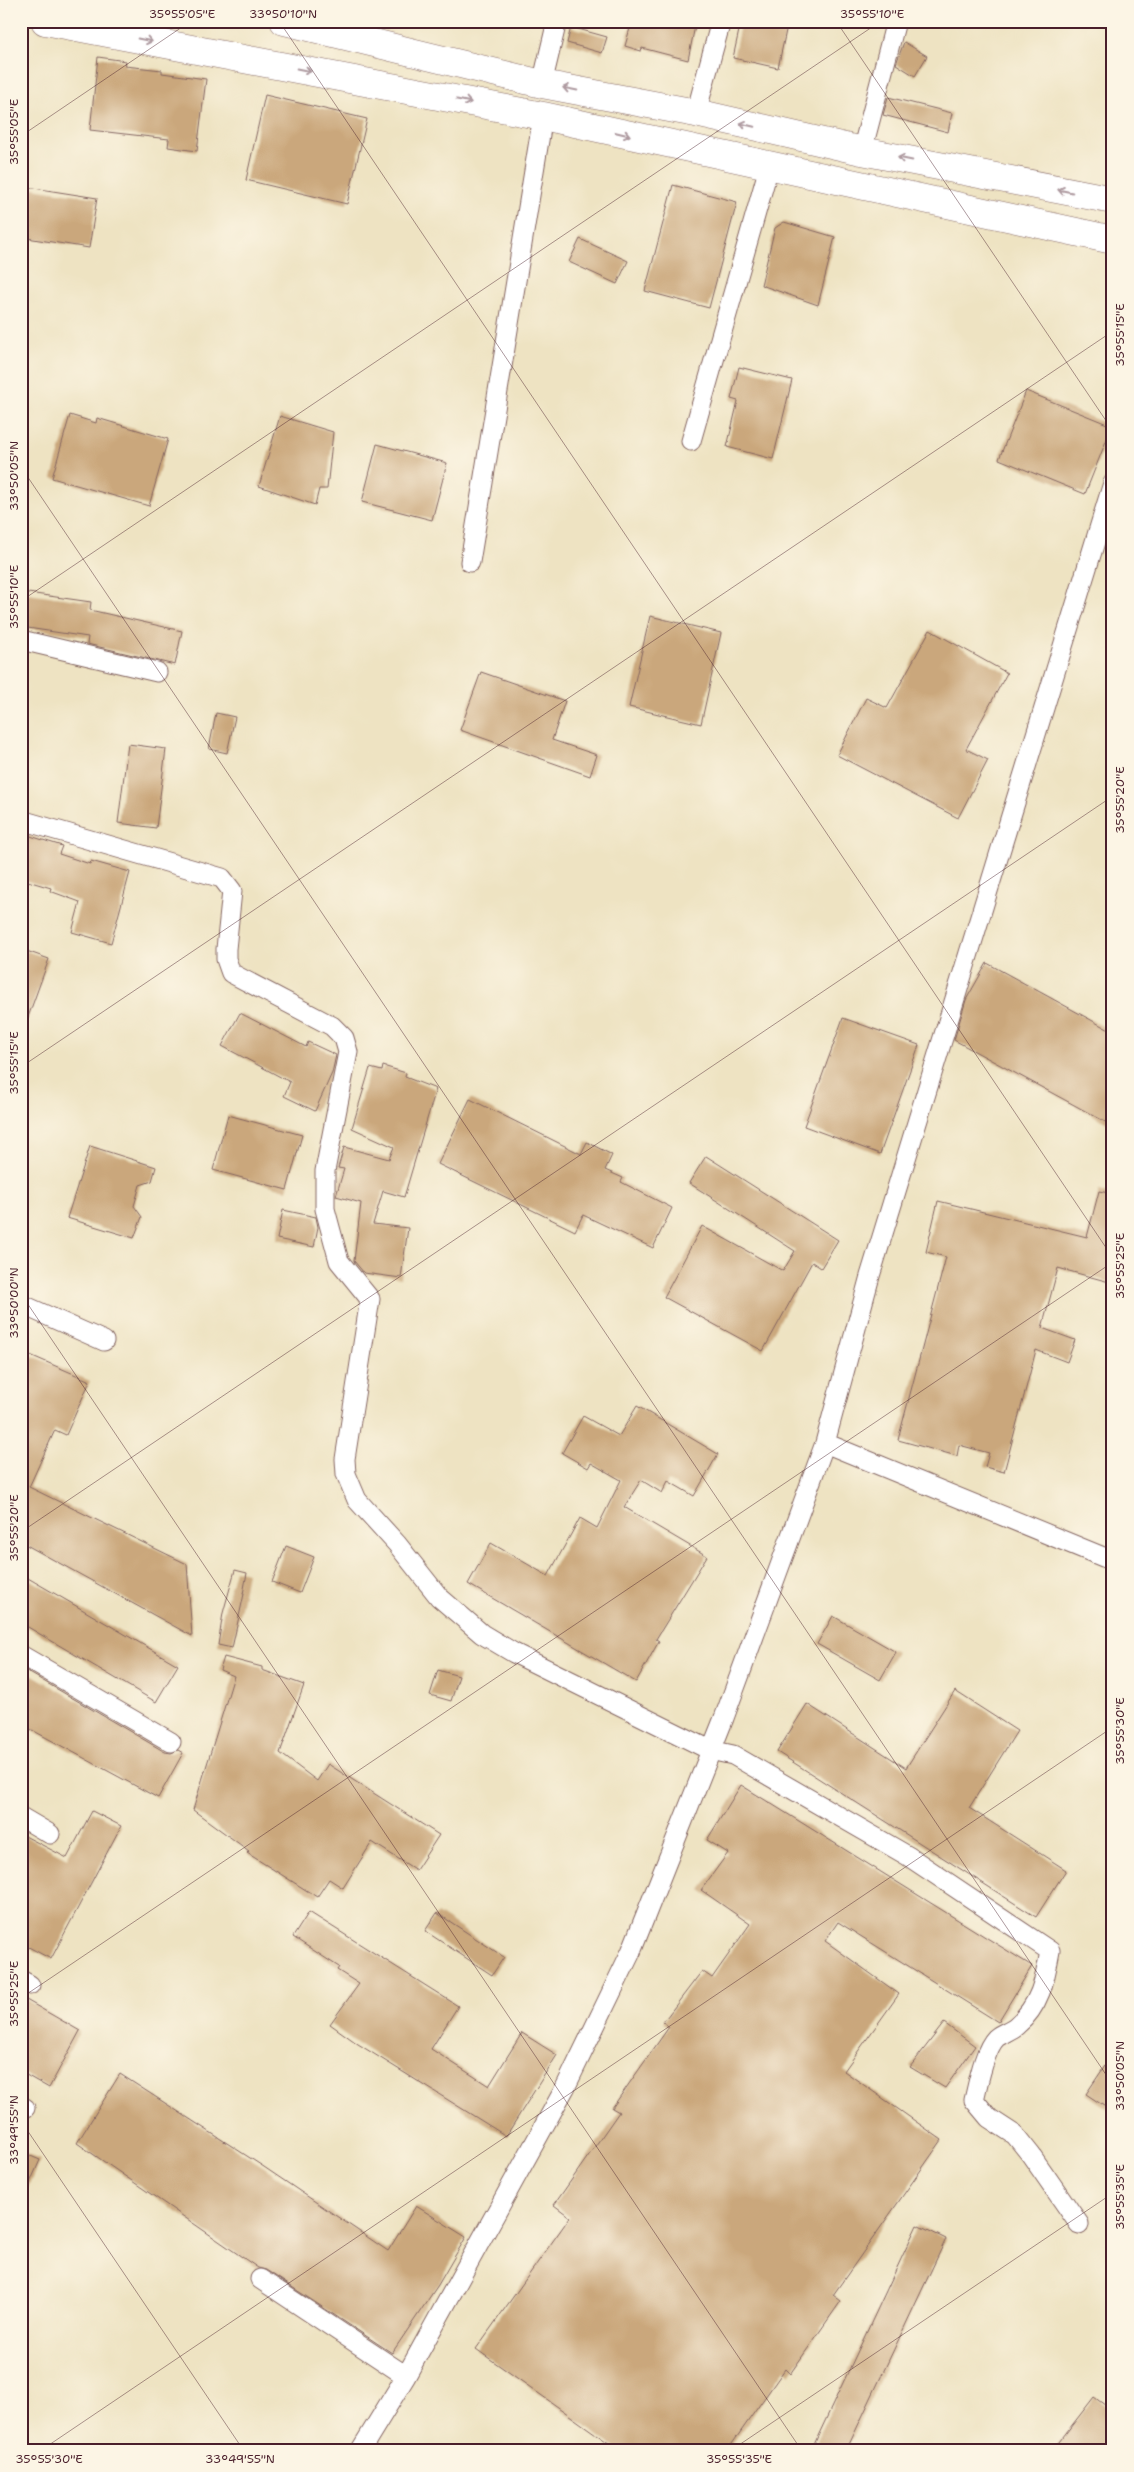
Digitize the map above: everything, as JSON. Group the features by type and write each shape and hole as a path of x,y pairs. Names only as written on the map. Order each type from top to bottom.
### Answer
{"highway":[{"path":"45,21 543,116 769,167 1113,240"},
{"path":"284,21 542,84 696,113 862,151 1113,200"}],"street":[{"path":"542,84 557,21"},
{"path":"696,113 721,21"},
{"path":"862,151 896,21"},
{"path":"470,562 543,116"},
{"path":"691,441 769,167"},
{"path":"360,2451 406,2376 565,2088 631,1952 710,1750 825,1444 870,1276 1109,511 1113,483"},
{"path":"21,640 157,672"},
{"path":"21,820 222,878 232,891 226,959 231,973 236,978 332,1026 344,1038 348,1052 325,1171 325,1210 340,1261 370,1299 345,1459 346,1474 357,1500 397,1544 439,1597 482,1634 514,1653 710,1750 732,1755 908,1856 1050,1951 1044,1986 1031,2011 1015,2026 995,2039 981,2070 974,2100 989,2118 1014,2135 1079,2224"},
{"path":"21,1304 104,1341"},
{"path":"825,1444 1113,1561"},
{"path":"21,1655 171,1742"},
{"path":"21,1817 50,1834"},
{"path":"260,2279 406,2376"}],"building":[{"path":"632,21 642,21 658,26 659,21 696,21 688,60 642,48 641,51 625,46"},
{"path":"741,21 788,21 778,68 733,58"},
{"path":"571,27 607,37 602,53 567,43"},
{"path":"904,42 927,56 915,76 896,64"},
{"path":"98,57 126,61 125,66 162,70 162,73 206,79 197,151 168,147 169,139 90,130"},
{"path":"265,95 367,119 347,204 246,180"},
{"path":"888,97 952,113 948,132 883,115"},
{"path":"673,185 737,202 709,308 645,291"},
{"path":"21,186 97,198 89,248 21,237"},
{"path":"784,222 835,237 818,305 761,285 775,228"},
{"path":"580,239 628,261 617,284 569,262"},
{"path":"739,367 792,380 773,459 727,447 738,401 731,399"},
{"path":"1026,391 1112,426 1085,494 999,459"},
{"path":"70,415 96,423 97,418 168,439 149,506 52,478"},
{"path":"280,416 333,432 327,489 319,489 315,505 259,486"},
{"path":"377,444 447,463 432,520 362,502"},
{"path":"21,592 91,602 90,610 182,631 175,665 87,644 88,637 21,627"},
{"path":"650,616 721,633 701,724 629,707"},
{"path":"930,630 1007,673 966,749 988,760 958,818 837,755 866,698 887,708"},
{"path":"481,672 565,701 552,740 597,755 590,776 460,730"},
{"path":"216,713 235,717 227,753 209,749"},
{"path":"128,744 166,749 156,828 118,823"},
{"path":"24,834 62,846 59,854 90,864 91,861 130,872 111,943 72,932 80,902 50,891 51,888 21,879 21,844"},
{"path":"21,949 49,959 23,1031 21,1030"},
{"path":"987,963 1113,1032 1113,1126 954,1040 966,1000"},
{"path":"240,1013 306,1047 308,1042 336,1055 332,1073 315,1111 284,1096 290,1082 222,1046"},
{"path":"843,1018 919,1045 880,1154 804,1126"},
{"path":"383,1066 406,1073 405,1077 436,1089 404,1197 383,1191 373,1224 408,1228 401,1278 364,1273 354,1261 361,1203 336,1196 344,1169 338,1168 344,1147 389,1159 394,1147 352,1128 370,1068 382,1071"},
{"path":"470,1099 581,1154 587,1142 612,1155 605,1170 623,1178 621,1182 672,1208 653,1248 583,1215 575,1231 438,1164"},
{"path":"228,1115 302,1135 287,1190 213,1170"},
{"path":"90,1146 156,1167 152,1181 140,1185 134,1206 142,1217 134,1238 67,1218"},
{"path":"706,1156 838,1240 821,1268 812,1262 763,1351 664,1297 702,1226 783,1271 795,1251 689,1183"},
{"path":"1099,1191 1113,1194 1113,1283 1058,1268 1042,1328 1075,1340 1067,1362 1036,1350 1004,1472 985,1467 989,1453 959,1445 957,1456 898,1440 946,1257 926,1252 938,1201 1087,1237"},
{"path":"283,1210 316,1217 318,1227 314,1247 277,1239"},
{"path":"21,1351 90,1381 66,1435 55,1430 29,1487 187,1564 192,1636 21,1542"},
{"path":"637,1406 718,1454 694,1496 668,1481 662,1493 641,1480 624,1507 707,1556 656,1639 659,1641 636,1682 468,1584 491,1543 548,1576 580,1518 597,1528 621,1480 591,1463 588,1468 562,1453 583,1416 619,1436"},
{"path":"286,1546 314,1557 300,1593 272,1582"},
{"path":"235,1570 247,1573 232,1648 218,1645 223,1613"},
{"path":"21,1574 178,1665 156,1702 21,1623"},
{"path":"833,1616 896,1652 880,1680 817,1644"},
{"path":"224,1657 262,1667 262,1670 304,1685 280,1753 317,1781 328,1764 439,1835 416,1870 372,1842 343,1888 329,1879 317,1897 247,1853 249,1851 193,1810 234,1676 220,1670"},
{"path":"21,1668 165,1752 171,1753 178,1750 183,1753 158,1798 21,1724"},
{"path":"438,1670 459,1676 451,1701 430,1695"},
{"path":"955,1691 1017,1731 969,1808 1066,1870 1036,1917 777,1752 807,1704 906,1768"},
{"path":"741,1785 1032,1966 998,2022 838,1922 825,1941 899,1994 844,2071 942,2140 833,2295 841,2301 790,2374 785,2369 727,2451 620,2451 476,2349 570,2217 554,2205 619,2112 612,2108 669,2027 663,2022 702,1971 712,1978 750,1924 701,1890 728,1853 707,1840"},
{"path":"92,1811 121,1826 51,1959 21,1943 21,1834 67,1858"},
{"path":"309,1912 458,2006 431,2049 489,2086 522,2033 557,2055 506,2136 358,2044 330,2024 359,1984 337,1970 339,1967 293,1937"},
{"path":"437,1913 504,1957 492,1975 425,1931"},
{"path":"21,1997 80,2031 49,2088 21,2072"},
{"path":"944,2023 975,2046 945,2088 910,2067"},
{"path":"1113,2054 1113,2112 1086,2094"},
{"path":"120,2074 264,2167 388,2251 416,2206 466,2237 438,2285 392,2353 266,2270 258,2268 77,2143"},
{"path":"21,2152 40,2160 21,2203"},
{"path":"917,2225 946,2239 846,2451 811,2451"},
{"path":"1094,2397 1113,2411 1113,2451 1052,2451"}]}
